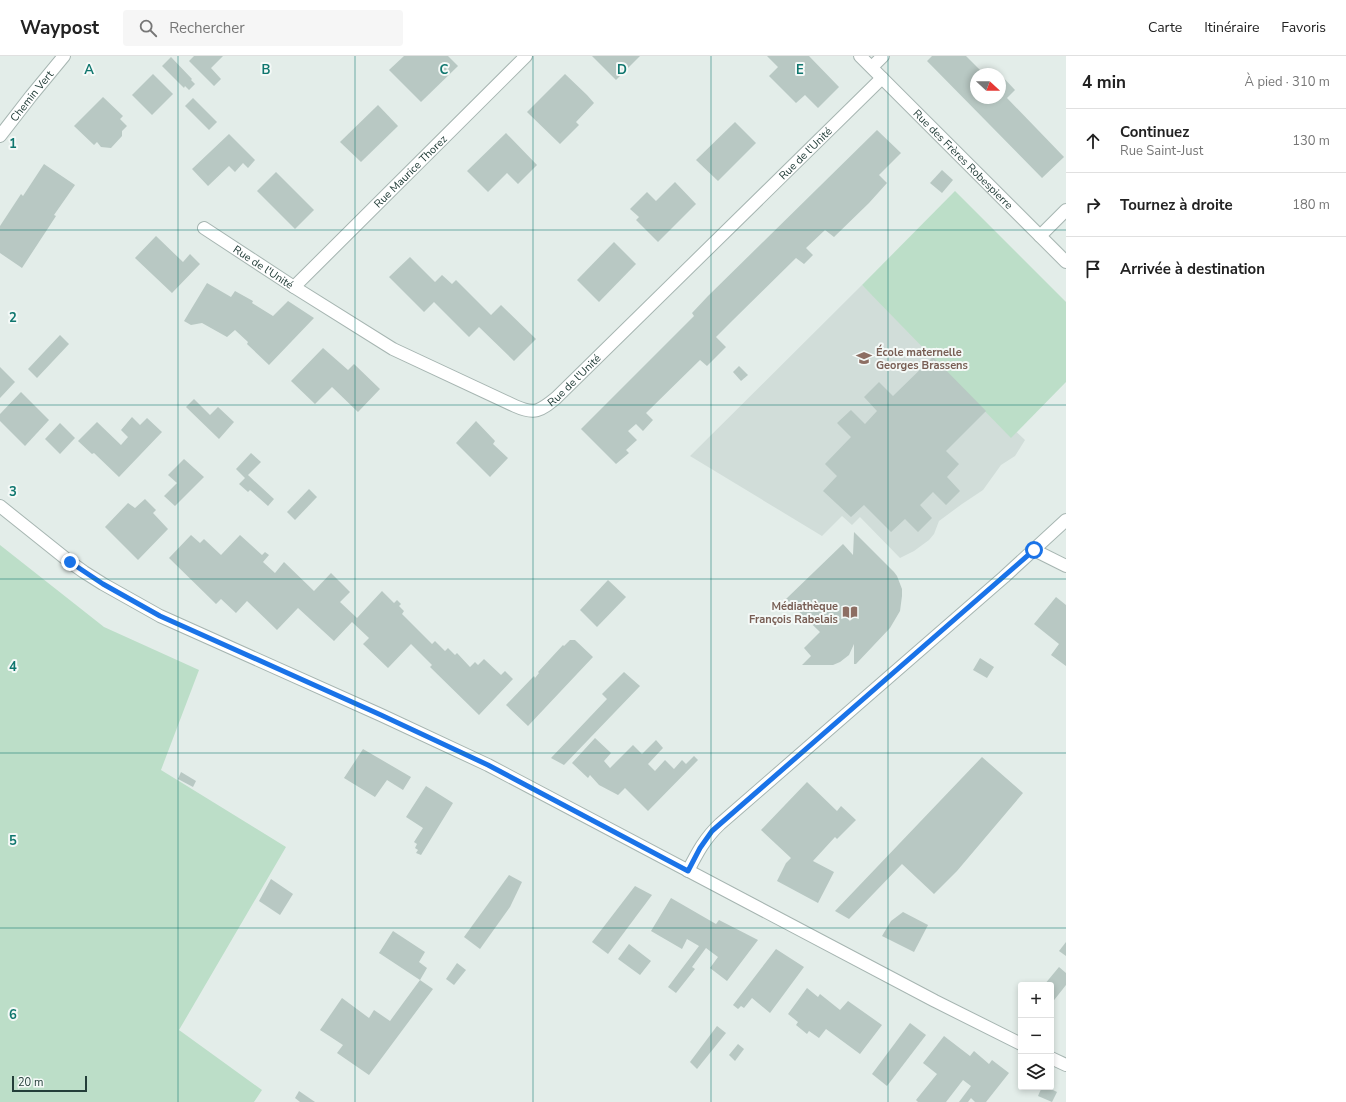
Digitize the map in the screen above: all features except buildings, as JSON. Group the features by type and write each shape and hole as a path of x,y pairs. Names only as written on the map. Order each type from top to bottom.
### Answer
{"street":[{"name":"Chemin Vert","path":"0,136 64,56"},
{"name":"Rue Maurice Thorez","path":"294,287 526,56"},
{"name":"Rue des Frères Robespierre","path":"860,56 1066,262"},
{"path":"872,67 883,56"},
{"name":"Rue de l'Unité","path":"204,228 294,287 404,355 525,410 533,412 541,409 556,398 882,78"},
{"path":"1040,236 1066,210"},
{"path":"0,506 75,566 103,584 160,616 469,756 561,803 935,1001 1018,1042"},
{"path":"688,871 700,848 712,831 1034,550 1066,520"},
{"path":"1034,550 1066,566"},
{"path":"1054,1059 1066,1065"}],"shaded area":[{"name":"École maternelle Georges Brassens","path":"862,285 1025,440 1015,456 1001,465 983,490 939,521 934,534 929,540 914,551 900,558 860,517 852,525 842,516 822,536 690,456"}],"green space":[{"path":"955,191 1066,302 1066,382 1011,438 862,285"},
{"path":"0,545 104,627 199,670 161,770 286,847 179,1030 262,1090 254,1102 0,1102"}],"place":[{"name":"École maternelle Georges Brassens","path":"864,358"},
{"name":"Médiathèque François Rabelais","path":"850,612"}],"route":[{"path":"70,562 103,584 160,616 381,715 488,765 688,871 706,838 712,831 1034,550"}]}
